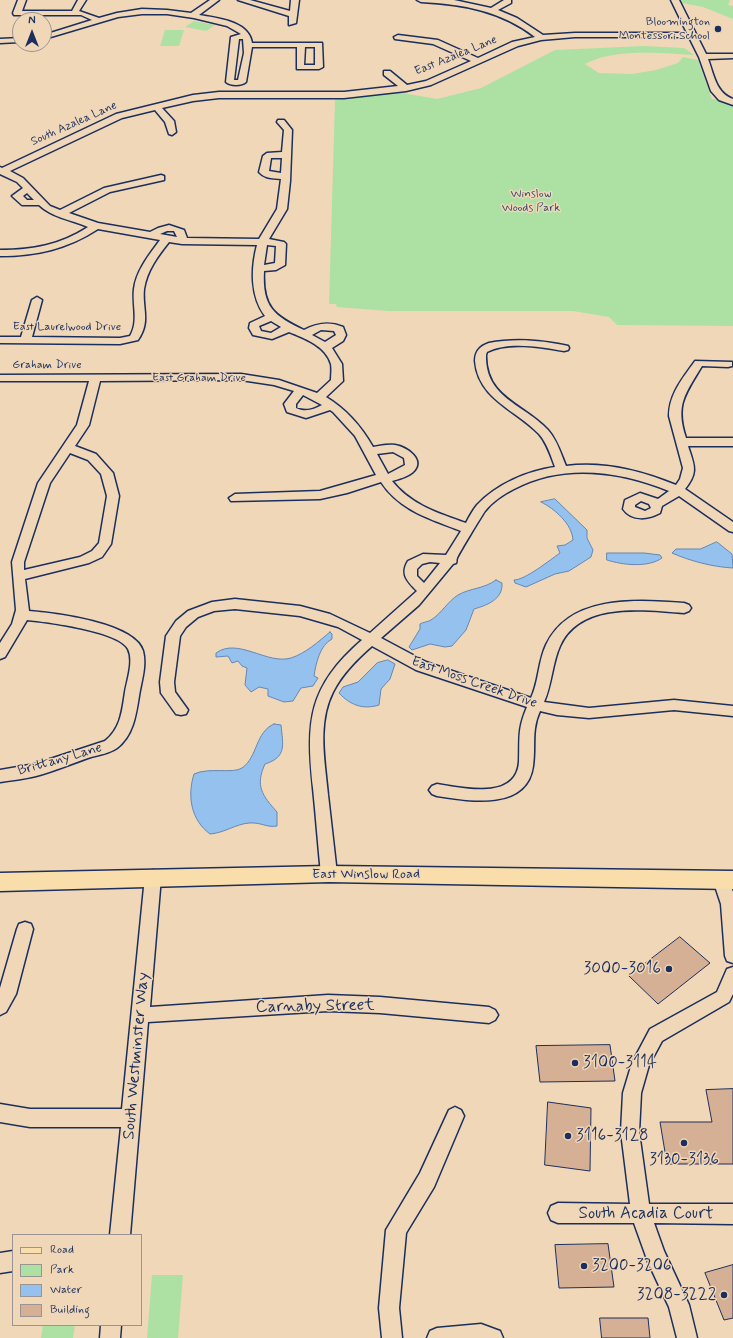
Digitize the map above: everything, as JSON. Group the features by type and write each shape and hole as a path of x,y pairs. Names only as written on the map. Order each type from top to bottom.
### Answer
{"main road":[{"name":"East Winslow Road","path":"0,882 152,877 330,874 727,880"}],"street":[{"path":"22,0 17,13 74,14 90,16 99,21"},
{"path":"74,14 82,0"},
{"path":"192,16 215,0"},
{"path":"242,0 292,14"},
{"path":"292,23 295,0"},
{"path":"421,0 455,2 492,10 517,20 541,38"},
{"path":"675,0 703,57 715,91 722,98 733,102"},
{"path":"492,10 508,1"},
{"path":"52,35 116,15 140,12 160,12 192,16 237,27 248,40 242,82 230,82 235,47 234,37 248,40 301,44"},
{"name":"East Azalea Lane","path":"156,106 194,98 219,95 344,95 406,88 438,79 522,42 541,38 575,35 692,35"},
{"path":"398,37 435,42 479,61"},
{"path":"0,40 12,40"},
{"path":"703,57 733,56"},
{"path":"387,73 406,88"},
{"path":"156,106 170,122 172,132"},
{"name":"South Azalea Lane","path":"2,170 119,116 156,106"},
{"path":"281,122 288,130 281,210 263,242 258,288 260,300 272,316 290,327 306,334 325,347 336,364 338,377 335,384 320,397"},
{"path":"285,176 268,176 264,172 267,156 286,154"},
{"path":"2,170 14,176 29,188 47,208 59,214 96,226 182,241 276,242 281,244 280,263 278,266 272,268 260,268"},
{"path":"59,214 107,190 161,178"},
{"path":"29,188 18,194 17,196 22,202 41,202"},
{"path":"0,253 36,252 55,248 69,243 96,226"},
{"path":"151,236 159,230 174,228 181,232 182,241"},
{"name":"East Laurelwood Drive","path":"0,340 120,341 134,338 139,330 140,320 138,295 142,277 149,262 166,239"},
{"path":"25,341 36,300"},
{"path":"272,316 254,325 257,334 272,336 290,327"},
{"path":"306,334 321,326 332,326 339,329 341,335 339,339 325,347"},
{"path":"562,470 543,432 501,400 487,385 482,371 481,350 496,345 544,345 564,348"},
{"path":"655,504 662,502 677,490 687,479 689,474 689,468 675,418 674,408 680,392 700,363 728,364"},
{"name":"East Graham Drive","path":"94,378 241,377 271,381 320,397 342,415 360,435 384,478 394,491 412,505 469,529"},
{"name":"Graham Drive","path":"0,378 94,378"},
{"path":"0,654 18,626 22,615 23,602 18,562 44,483 69,448 83,425 94,378"},
{"path":"301,390 290,404 295,413 314,413 330,405"},
{"path":"682,442 733,442"},
{"path":"19,576 84,560 97,554 105,544 113,496 107,473 92,457 69,448"},
{"path":"235,498 320,495 407,472 412,465 412,461 409,456 398,450 368,451"},
{"path":"330,874 316,754 316,725 319,711 331,681 353,654 414,603 450,560 481,508 502,489 530,477 562,470 611,471 642,477 677,490 694,499 733,528"},
{"path":"424,591 411,577 410,567 412,564 416,561 428,558 450,560"},
{"name":"East Moss Creek Drive","path":"181,710 168,692 166,682 173,636 181,624 201,610 224,604 235,604 300,611 335,620 421,666 536,705 589,713 674,704 733,711"},
{"path":"437,790 487,796 500,793 513,786 523,774 526,768 526,728 544,684 553,644 559,634 576,619 593,611 613,607 656,606 684,608"},
{"name":"Brittany Lane","path":"0,776 36,770 110,745 117,740 126,726 137,660 135,647 130,641 117,634 54,618 22,615"},
{"name":"South Westminster Way","path":"120,1234 141,1016 152,877"},
{"path":"727,880 733,956"},
{"path":"0,1007 7,994 25,929"},
{"path":"687,1338 679,1305 655,1255 641,1214 630,1132 632,1092 641,1063 656,1035 728,1002 733,974"},
{"name":"Carnaby Street","path":"141,1016 328,1003 380,1005 489,1016"},
{"path":"0,1113 30,1118 131,1118"},
{"path":"392,1338 389,1308 396,1230 427,1180 455,1116"},
{"name":"South Acadia Court","path":"558,1213 733,1214"},
{"path":"0,1263 12,1262"},
{"path":"110,1338 111,1326"},
{"path":"437,1338 481,1334 493,1338"}],"green space":[{"path":"681,0 730,0 728,5 733,6 733,19 703,7 682,3"},
{"path":"194,21 215,25 206,31 185,27"},
{"path":"165,30 184,30 179,46 160,46"},
{"name":"Winslow Woods Park","path":"643,46 684,48 694,55 653,53 624,54 597,59 585,64 599,73 632,74 656,70 678,63 683,57 698,60 712,99 733,99 733,326 617,325 609,317 573,311 388,311 337,307 336,304 329,304 335,100 397,92 437,99 481,88 555,50"},
{"path":"152,1275 183,1275 178,1338 147,1338"},
{"path":"43,1326 75,1326 73,1338 41,1338"}],"water":[{"path":"555,499 587,530 587,538 593,550 591,557 569,571 555,574 526,587 515,583 514,580 531,573 560,553 557,546 565,545 573,540 570,528 562,518 541,502"},
{"path":"717,542 732,554 733,568 702,563 686,559 672,553 676,549 700,549"},
{"path":"607,553 644,553 660,555 662,558 650,563 635,565 607,560"},
{"path":"496,580 502,583 500,593 494,600 484,606 474,609 466,630 452,646 445,647 430,644 412,650 409,647 420,629 420,624 430,621 442,611 451,600 467,591 487,585"},
{"path":"330,632 332,634 332,639 324,645 316,666 314,676 318,678 313,686 301,688 293,701 284,702 268,696 268,689 259,687 251,692 245,685 247,668 242,666 238,661 232,663 228,656 216,657 216,653 225,649 234,648 243,649 272,658 291,658 307,650"},
{"path":"388,660 395,664 390,679 381,689 379,705 362,707 348,701 339,693 343,687 358,682 377,663"},
{"path":"274,724 281,725 283,744 282,749 277,758 265,764 260,784 267,800 277,812 277,826 249,823 210,834 198,822 192,807 191,791 194,774 207,771 238,770 242,768 251,758 263,733"}],"building":[{"name":"3000-3016","path":"680,937 710,963 658,1004 629,976"},
{"name":"3100-3114","path":"610,1045 615,1081 540,1082 536,1046"},
{"path":"733,1089 733,1164 667,1164 660,1122 712,1122 706,1090"},
{"name":"3116-3128","path":"548,1102 591,1108 590,1171 545,1165"},
{"name":"3200-3206","path":"608,1244 614,1287 559,1288 555,1245"},
{"name":"3208-3222","path":"733,1265 733,1318 724,1320 705,1273"},
{"path":"600,1318 648,1318 650,1338 602,1338"}],"place":[{"name":"Bloomington Montessori School","path":"718,29"},
{"name":"3000-3016","path":"669,969"},
{"name":"3100-3114","path":"575,1063"},
{"name":"3116-3128","path":"568,1136"},
{"name":"3130-3136","path":"684,1143"},
{"name":"3200-3206","path":"584,1266"},
{"name":"3208-3222","path":"724,1295"}]}
